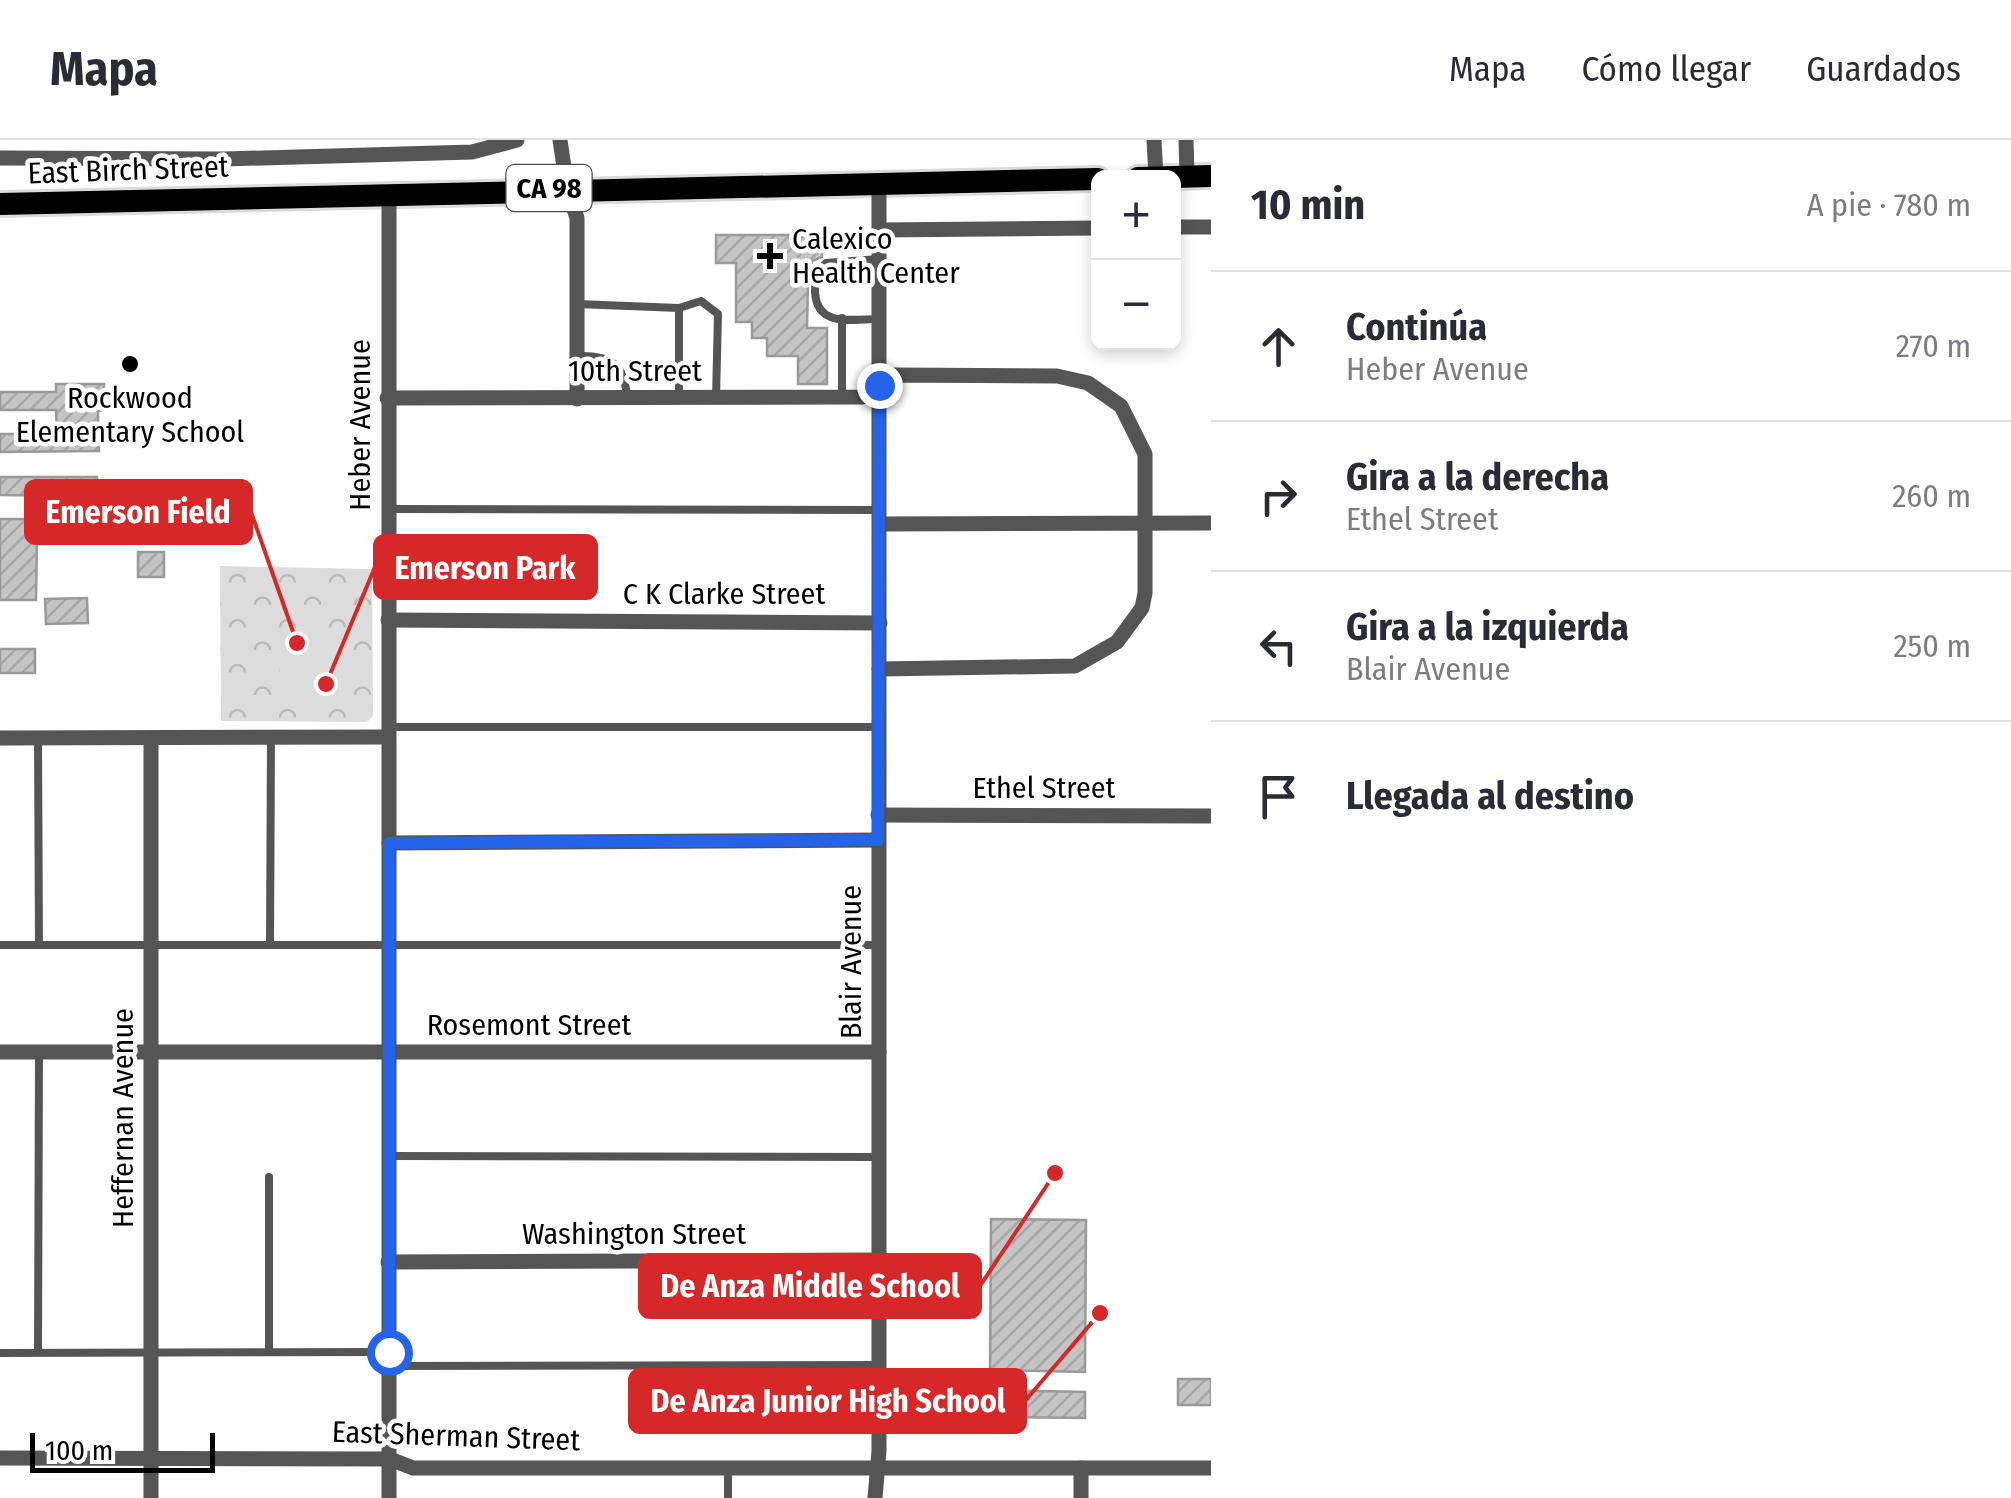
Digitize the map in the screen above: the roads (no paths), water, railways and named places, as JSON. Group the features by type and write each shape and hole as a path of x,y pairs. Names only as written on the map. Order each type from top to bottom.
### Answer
{"main road":[{"path":"1181,176 1211,176"},
{"name":"East Birch Street","path":"0,204 567,188 1091,179"}],"street":[{"name":"East Birch Street","path":"0,158 430,146 472,152 517,140"},
{"path":"560,140 567,188 577,218 577,399"},
{"path":"1154,140 1156,170"},
{"path":"1186,140 1187,176"},
{"name":"Blair Avenue","path":"875,1498 879,1365 879,185"},
{"name":"Heber Avenue","path":"389,193 389,1498"},
{"path":"1181,228 1211,227"},
{"path":"879,230 1091,228"},
{"name":"10th Street","path":"387,398 862,397 894,375 1057,376 1107,392 1134,424 1144,454 1142,608 1117,642 1099,656 1075,666 1050,669 879,669"},
{"path":"880,517 1211,523"},
{"name":"C K Clarke Street","path":"388,620 880,623"},
{"path":"0,738 270,738 388,732"},
{"name":"Heffernan Avenue","path":"151,738 151,1498"},
{"name":"Ethel Street","path":"878,815 1211,816"},
{"path":"389,843 878,840"},
{"name":"Rosemont Street","path":"0,1052 879,1052"},
{"name":"Washington Street","path":"388,1262 879,1260"},
{"name":"East Sherman Street","path":"0,1458 390,1459 413,1468 1211,1468"},
{"path":"1081,1468 1081,1498"}],"lane":[{"path":"879,259 836,259 817,271 819,309 830,318 879,319"},
{"path":"577,304 678,308 701,301 718,314 716,398"},
{"path":"678,308 680,398"},
{"path":"842,318 842,397"},
{"path":"577,356 607,357 616,362 623,371 627,399"},
{"path":"387,509 880,517"},
{"path":"388,732 879,727"},
{"path":"38,738 38,945"},
{"path":"270,738 270,945"},
{"path":"0,945 878,945"},
{"path":"38,1352 39,1053"},
{"path":"388,1156 879,1157"},
{"path":"269,1177 269,1352"},
{"path":"0,1352 269,1352 389,1359 879,1365"},
{"path":"728,1468 728,1498"}],"place":[{"name":"Calexico Health Center","path":"770,256"},
{"name":"Rockwood Elementary School","path":"130,364"},
{"name":"Emerson Field","path":"297,643"},
{"name":"Emerson Park","path":"326,684"},
{"name":"De Anza Middle School","path":"1055,1173"},
{"name":"De Anza Junior High School","path":"1100,1313"}]}
